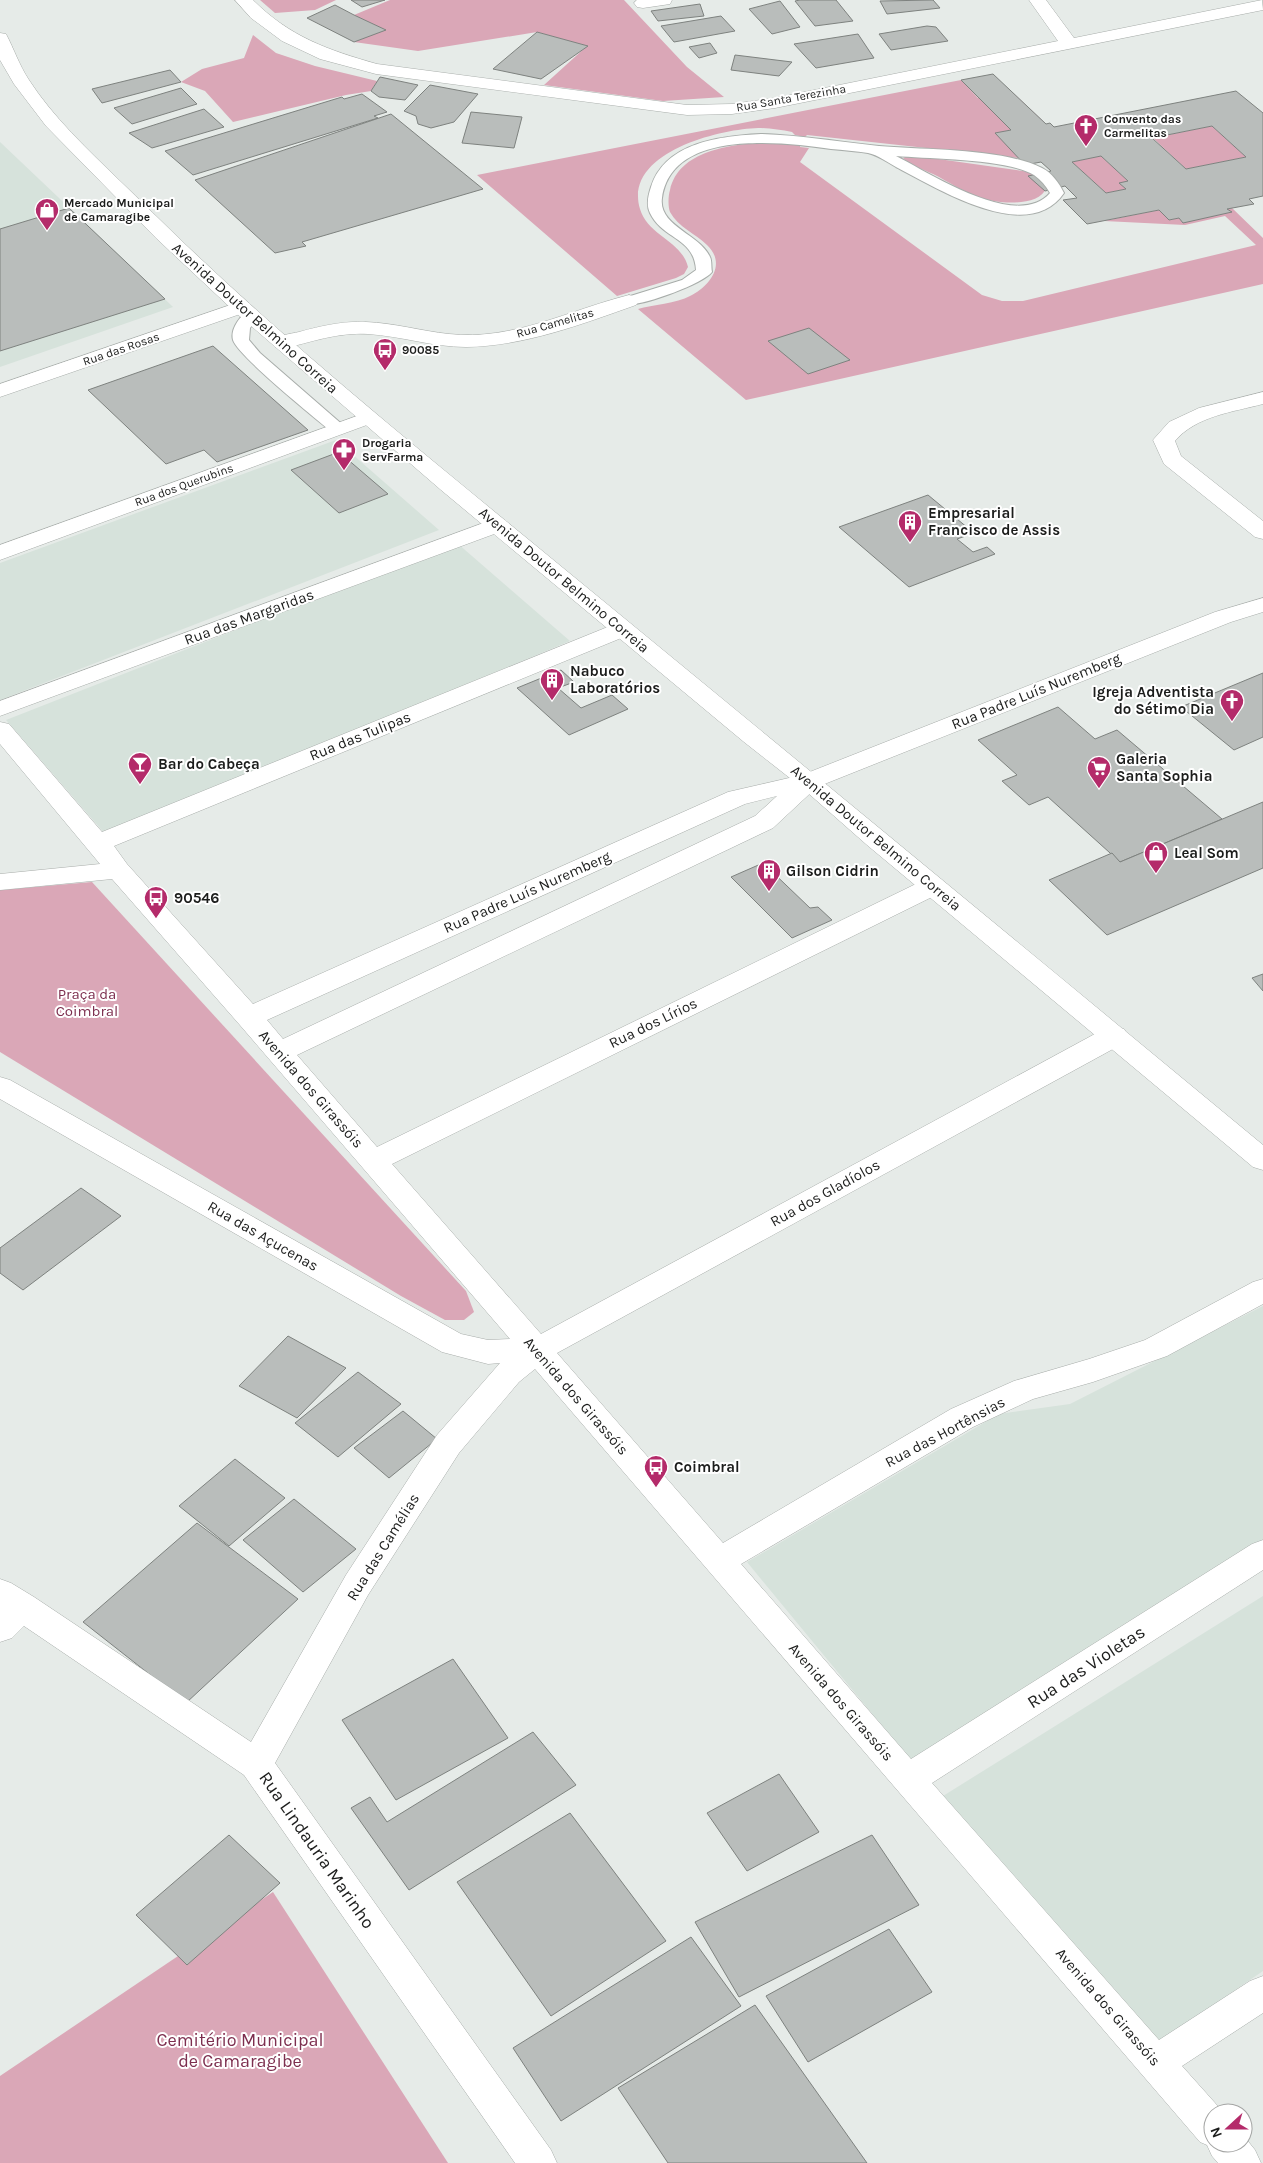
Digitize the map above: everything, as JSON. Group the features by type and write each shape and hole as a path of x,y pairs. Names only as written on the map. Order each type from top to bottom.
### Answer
{"street":[{"name":"Rua Santa Terezinha","path":"243,0 257,14 288,37 326,55 376,69 457,82 687,110 732,109 775,103 1263,5"},
{"path":"643,3 664,0"},
{"path":"1037,0 1070,45"},
{"name":"Avenida Doutor Belmino Correia","path":"0,38 4,53 25,88 74,145 167,239 282,343 368,418 809,781 1263,1160"},
{"name":"Rua Camelitas","path":"282,343 324,331 353,328 380,329 438,340 495,339 534,332 629,302"},
{"name":"Rua das Rosas","path":"0,390 247,311"},
{"path":"1263,398 1206,412 1176,426 1164,440 1172,458 1263,532"},
{"name":"Rua dos Querubins","path":"0,553 368,418"},
{"name":"Rua das Margaridas","path":"0,709 497,525"},
{"name":"Rua Padre Luís Nuremberg","path":"249,1017 737,798 809,781 1223,617 1263,605"},
{"name":"Rua das Tulipas","path":"98,843 623,628"},
{"name":"Avenida dos Girassóis","path":"0,729 98,843 118,870 249,1017 908,1780 1157,2062 1203,2117"},
{"name":"Rua Padre Luís Nuremberg","path":"279,1052 764,822 809,781"},
{"path":"0,882 118,870"},
{"name":"Rua dos Lírios","path":"373,1161 933,886"},
{"name":"Rua dos Gladíolos","path":"537,1350 1114,1036"},
{"name":"Rua das Açucenas","path":"0,1087 453,1344 488,1352 537,1350"},
{"name":"Rua das Hortênsias","path":"719,1561 962,1418 1025,1389 1093,1370 1156,1348 1263,1290"},
{"name":"Rua das Camélias","path":"256,1764 357,1585 448,1444 508,1374 537,1350"},
{"name":"Rua das Violetas","path":"908,1780 1263,1553"},
{"name":"Rua Lindauria Marinho","path":"7,1609 256,1764 538,2163"},
{"path":"1157,2062 1263,1993"},
{"path":"1234,2153 1242,2163"}],"lane":[{"name":"Rua Camelitas","path":"629,302 687,283 704,272 706,262 700,251 667,225 654,210 654,201 659,184 668,170 691,151 719,142 765,137 795,139 872,150"},
{"path":"872,150 992,160 1020,165 1039,172 1053,185 1057,193 1051,207 1020,209 992,207 974,201 872,150"},
{"path":"247,311 242,327 241,340 254,356 338,429"}],"shaded area":[{"name":"Mercado Municipal de Camaragibe","path":"0,142 119,255 173,307 0,367"},
{"path":"336,440 439,530 0,700 0,563"},
{"path":"457,543 570,641 106,835 6,720"},
{"path":"1263,1306 1263,1546 911,1761 747,1562 999,1414 1070,1404"},
{"path":"1263,1596 1263,1971 1152,2047 943,1796"}],"green space":[{"path":"260,0 336,0 315,10 275,13"},
{"path":"390,0 624,0 687,67 724,97 663,101 544,85 587,46 537,32 418,51 354,42 385,30 354,15"},
{"path":"253,35 276,53 315,66 377,81 371,91 346,95 233,122 205,91 181,82 202,69 244,58"},
{"path":"961,80 978,98 1012,92 1045,123 1001,120 1011,130 996,133 1019,158 807,135 805,137 795,135 792,132 762,128 741,129 699,139 678,148 660,159 646,173 639,189 640,209 644,218 650,226 679,251 685,258 688,267 684,274 676,278 617,296 477,175"},
{"path":"1212,126 1246,157 1186,169 1153,138"},
{"path":"765,142 800,145 800,147 809,148 800,162 982,295 1002,301 1023,301 1256,245 1225,216 1185,225 1104,221 1159,210 1169,220 1179,218 1184,222 1231,212 1227,209 1232,208 1263,238 1263,284 746,400 638,309 690,296 704,286 714,274 716,267 713,252 703,241 682,226 670,212 669,195 675,177 684,166 708,152 737,145"},
{"path":"910,155 1030,172 1046,188 1042,194 1027,201 997,202 963,190 903,158"},
{"path":"1101,156 1128,181 1126,189 1106,193 1072,162"},
{"name":"Praça da Coimbral","path":"92,882 466,1291 474,1312 464,1320 445,1320 401,1296 0,1052 0,890"},
{"name":"Cemitério Municipal de Camaragibe","path":"273,1892 448,2163 0,2163 0,2076"}],"building":[{"path":"351,0 385,0 362,7"},
{"path":"836,0 853,21 815,26 795,1"},
{"path":"933,0 940,8 887,14 880,1"},
{"path":"780,1 800,27 772,34 749,9"},
{"path":"700,4 704,16 658,21 651,11"},
{"path":"335,5 386,30 354,42 307,18"},
{"path":"721,16 735,31 674,42 661,26"},
{"path":"927,26 936,27 948,41 891,50 879,34"},
{"path":"537,32 588,46 541,79 493,69"},
{"path":"858,34 874,58 816,68 794,44"},
{"path":"710,43 717,53 699,58 689,47"},
{"path":"735,55 792,62 779,76 731,70"},
{"path":"170,70 181,82 102,103 92,89"},
{"name":"Convento das Carmelitas","path":"993,74 1046,124 1050,123 1054,127 1236,91 1263,113 1263,196 1249,199 1254,204 1227,209 1232,212 1183,223 1179,218 1169,220 1159,210 1087,224 1063,200 1077,198 1065,186 1045,191 1028,176 1051,171 1041,162 1025,165 995,133 1011,130 961,80","holes":["1212,126 1246,157 1186,169 1152,138","1101,156 1128,181 1119,183 1126,189 1106,193 1072,162"]},
{"path":"380,77 418,85 405,100 379,97 371,91"},
{"path":"430,85 478,94 454,122 431,128 418,124 416,116 404,111"},
{"path":"181,88 197,104 132,124 114,108"},
{"path":"362,94 387,112 374,116 378,118 193,175 165,151 342,97 344,99"},
{"path":"204,109 224,127 152,148 129,133"},
{"path":"471,112 522,117 514,148 462,143"},
{"path":"391,114 483,189 302,242 306,246 275,253 195,180"},
{"name":"Mercado Municipal de Camaragibe","path":"69,208 165,299 0,351 0,229"},
{"path":"809,328 850,360 808,374 768,341"},
{"path":"213,346 308,430 217,462 204,450 166,464 88,390"},
{"path":"339,452 388,494 339,513 291,470"},
{"name":"Empresarial Francisco de Assis","path":"928,495 974,533 957,539 973,552 987,547 995,554 909,587 839,527"},
{"name":"Nabuco Laboratórios","path":"561,670 574,682 558,688 581,708 612,695 628,709 569,735 517,688"},
{"name":"Igreja Adventista do Sétimo Dia","path":"1263,673 1263,737 1234,750 1181,707"},
{"name":"Galeria Santa Sophia","path":"1058,707 1095,739 1117,730 1222,819 1120,862 1048,797 1029,805 1002,781 1017,775 978,740"},
{"name":"Leal Som","path":"1263,802 1263,868 1107,935 1049,880 1112,853 1120,862"},
{"name":"Gilson Cidrin","path":"763,863 810,908 818,907 832,920 792,938 731,877"},
{"path":"1263,974 1263,991 1252,978"},
{"path":"81,1188 121,1216 23,1290 0,1273 0,1248"},
{"path":"288,1336 346,1368 297,1418 239,1386"},
{"path":"358,1372 401,1404 338,1457 295,1423"},
{"path":"403,1411 437,1439 389,1478 354,1448"},
{"path":"235,1459 285,1498 229,1546 179,1506"},
{"path":"294,1499 356,1549 303,1592 243,1540"},
{"path":"197,1523 298,1599 186,1703 83,1622"},
{"path":"453,1659 508,1738 396,1800 342,1720"},
{"path":"533,1732 576,1785 409,1890 351,1808 370,1797 387,1822"},
{"path":"779,1774 819,1832 747,1871 707,1813"},
{"path":"570,1813 666,1941 551,2016 457,1882"},
{"path":"229,1835 280,1883 187,1965 136,1915"},
{"path":"872,1835 919,1905 739,1997 695,1922"},
{"path":"889,1929 932,1992 808,2062 766,1996"},
{"path":"691,1937 741,2006 561,2121 513,2048"},
{"path":"755,2005 867,2163 668,2163 618,2088"}],"place":[{"name":"Convento das Carmelitas","path":"1086,147"},
{"name":"Mercado Municipal de Camaragibe","path":"47,231"},
{"name":"90085","path":"385,371"},
{"name":"Drogaria ServFarma","path":"344,471"},
{"name":"Empresarial Francisco de Assis","path":"910,543"},
{"name":"Nabuco Laboratórios","path":"552,701"},
{"name":"Igreja Adventista do Sétimo Dia","path":"1232,722"},
{"name":"Bar do Cabeça","path":"140,785"},
{"name":"Galeria Santa Sophia","path":"1099,789"},
{"name":"Leal Som","path":"1156,874"},
{"name":"Gilson Cidrin","path":"769,892"},
{"name":"90546","path":"156,919"},
{"name":"Coimbral","path":"656,1488"}]}
